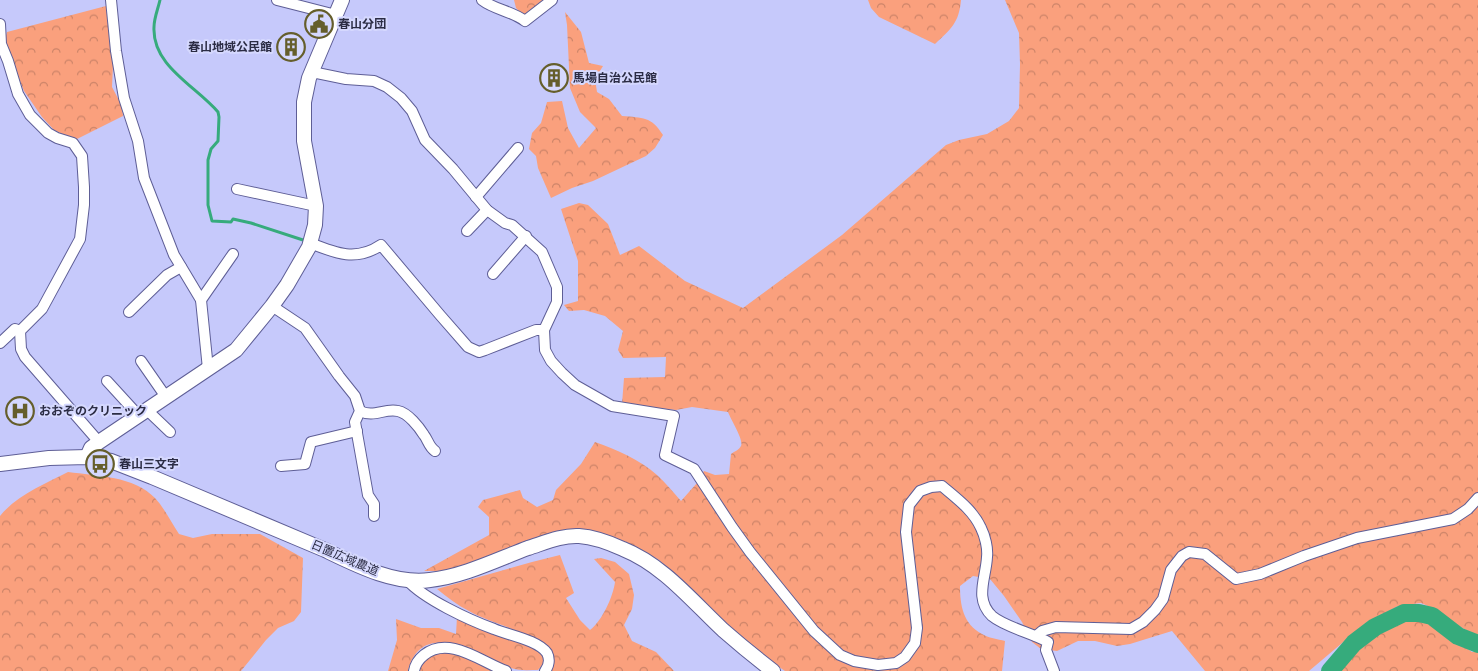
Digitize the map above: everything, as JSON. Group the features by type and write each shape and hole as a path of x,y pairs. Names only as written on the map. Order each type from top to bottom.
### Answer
{"street":[{"path":"111,0 116,51 124,98 138,141 144,178 174,255 201,300 208,369"},
{"path":"277,0 336,15"},
{"path":"87,457 92,448 99,442 236,350 272,306 310,244 315,225 316,206 307,159 303,122 305,91 342,0"},
{"path":"482,0 490,6 517,15 525,21 552,0"},
{"path":"0,24 1,44 18,94 30,115 39,126 57,138 73,142 82,156 84,205 80,239 42,309 20,331 21,349 25,357 99,442"},
{"path":"312,72 346,79 374,81 387,87 412,111 425,140 453,169 487,210 505,223 512,225 542,252 557,287 557,302 544,330 545,350 551,361 575,385 612,406 674,416 665,455 694,469 750,552 814,632 840,655 854,661 878,665 896,663 905,657 916,643 917,628 906,532 909,504 920,491 942,486 962,502 981,527 986,539 987,557 981,594 986,607 992,616 1004,623 1048,642 1046,650 1054,671"},
{"path":"476,197 518,148"},
{"path":"237,189 316,206"},
{"path":"467,231 487,210"},
{"path":"493,274 526,236"},
{"path":"310,244 348,255 363,254 381,245 468,347 478,352 536,330 544,330"},
{"path":"201,300 233,254"},
{"path":"129,312 167,275 181,267"},
{"path":"272,306 306,328 355,396 360,412 355,422 368,495 374,504 374,516"},
{"path":"0,343 15,329 20,331"},
{"path":"141,361 166,397"},
{"path":"107,381 143,413 170,432"},
{"path":"360,412 366,415 390,411 403,413 425,436 431,448 435,451"},
{"path":"281,466 305,464 311,442 357,431"},
{"name":"日置広域農道","path":"0,464 49,458 87,457 111,462 326,550 352,563 407,580 429,580 459,573 559,538 578,536 599,540 638,555 652,565 677,585 750,654 772,671"},
{"path":"1036,636 1042,631 1056,628 1131,629 1143,622 1155,610 1163,599 1171,570 1182,556 1189,552 1205,554 1236,579 1248,578 1357,538 1453,519 1468,509 1478,498"},
{"path":"407,580 414,588 428,597 465,616 538,646 547,653 549,660 545,671"},
{"path":"414,671 422,656 431,650 447,647 506,671"}],"green space":[{"path":"514,0 545,0 525,17 516,8"},
{"path":"868,0 961,0 956,20 946,34 935,44 879,17 871,8"},
{"path":"1005,0 1478,0 1478,637 1452,622 1437,610 1421,603 1398,606 1367,622 1309,671 1205,671 1172,631 1117,646 1095,641 1078,641 1057,651 1041,649 1032,642 1022,622 990,579 973,576 960,586 962,607 967,619 976,630 987,636 1005,641 1002,671 785,671 763,656 719,618 659,560 628,543 602,535 477,561 444,571 424,571 489,535 489,517 478,507 483,500 520,490 523,498 537,507 553,500 556,490 581,464 595,442 643,464 660,478 681,501 697,483 704,471 715,475 729,474 731,454 741,446 739,435 728,412 692,407 676,410 622,404 624,378 665,377 666,357 623,358 618,350 623,331 605,316 584,310 569,311 564,305 578,301 578,261 561,209 579,203 588,205 608,224 620,255 639,246 685,281 743,308 842,235 946,145 987,134 1009,121 1019,108 1019,33"},
{"path":"106,6 113,65 112,87 122,106 123,116 75,140 54,130 42,117 24,91 4,42 7,32"},
{"path":"565,12 581,32 589,63 603,66 595,79 597,92 609,99 622,116 646,119 654,124 663,135 655,148 646,156 551,198 538,168 536,156 529,149 532,133 541,123 547,102 562,101 568,128 579,148 596,128 580,112 570,88"},
{"path":"68,472 114,478 137,485 155,498 179,534 193,538 212,534 260,534 303,558 301,612 294,621 278,628 241,671 0,671 0,516 23,496"},
{"path":"560,555 574,593 566,598 580,620 590,630 599,621 606,608 615,582 594,559 601,558 615,562 629,574 634,595 632,609 624,625 632,641 656,652 674,671 551,671 554,661 538,643 528,636 465,609 437,589"},
{"path":"457,617 491,633 534,647 543,655 544,663 538,670 517,670 468,649 453,644 438,643 426,646 415,655 408,671 388,671 397,640 396,619 421,628 439,628 456,634"},
{"path":"1418,619 1431,623 1472,652 1478,652 1478,671 1337,671 1372,637 1394,625"},
{"path":"452,651 496,671 418,671 428,658"}],"waterway":[{"path":"160,0 154,27 155,41 160,53 177,74 218,112 218,141 211,149 208,160 208,205 212,221 231,222 233,219 303,240"},
{"path":"1330,671 1354,643 1375,627 1404,613 1419,613 1432,616 1458,636 1478,644"}],"place":[{"name":"春山分団","path":"319,24"},
{"name":"春山地域公民館","path":"291,47"},
{"name":"馬場自治公民館","path":"554,78"},
{"name":"おおぞのクリニック","path":"20,411"},
{"name":"春山三文字","path":"100,464"}]}
